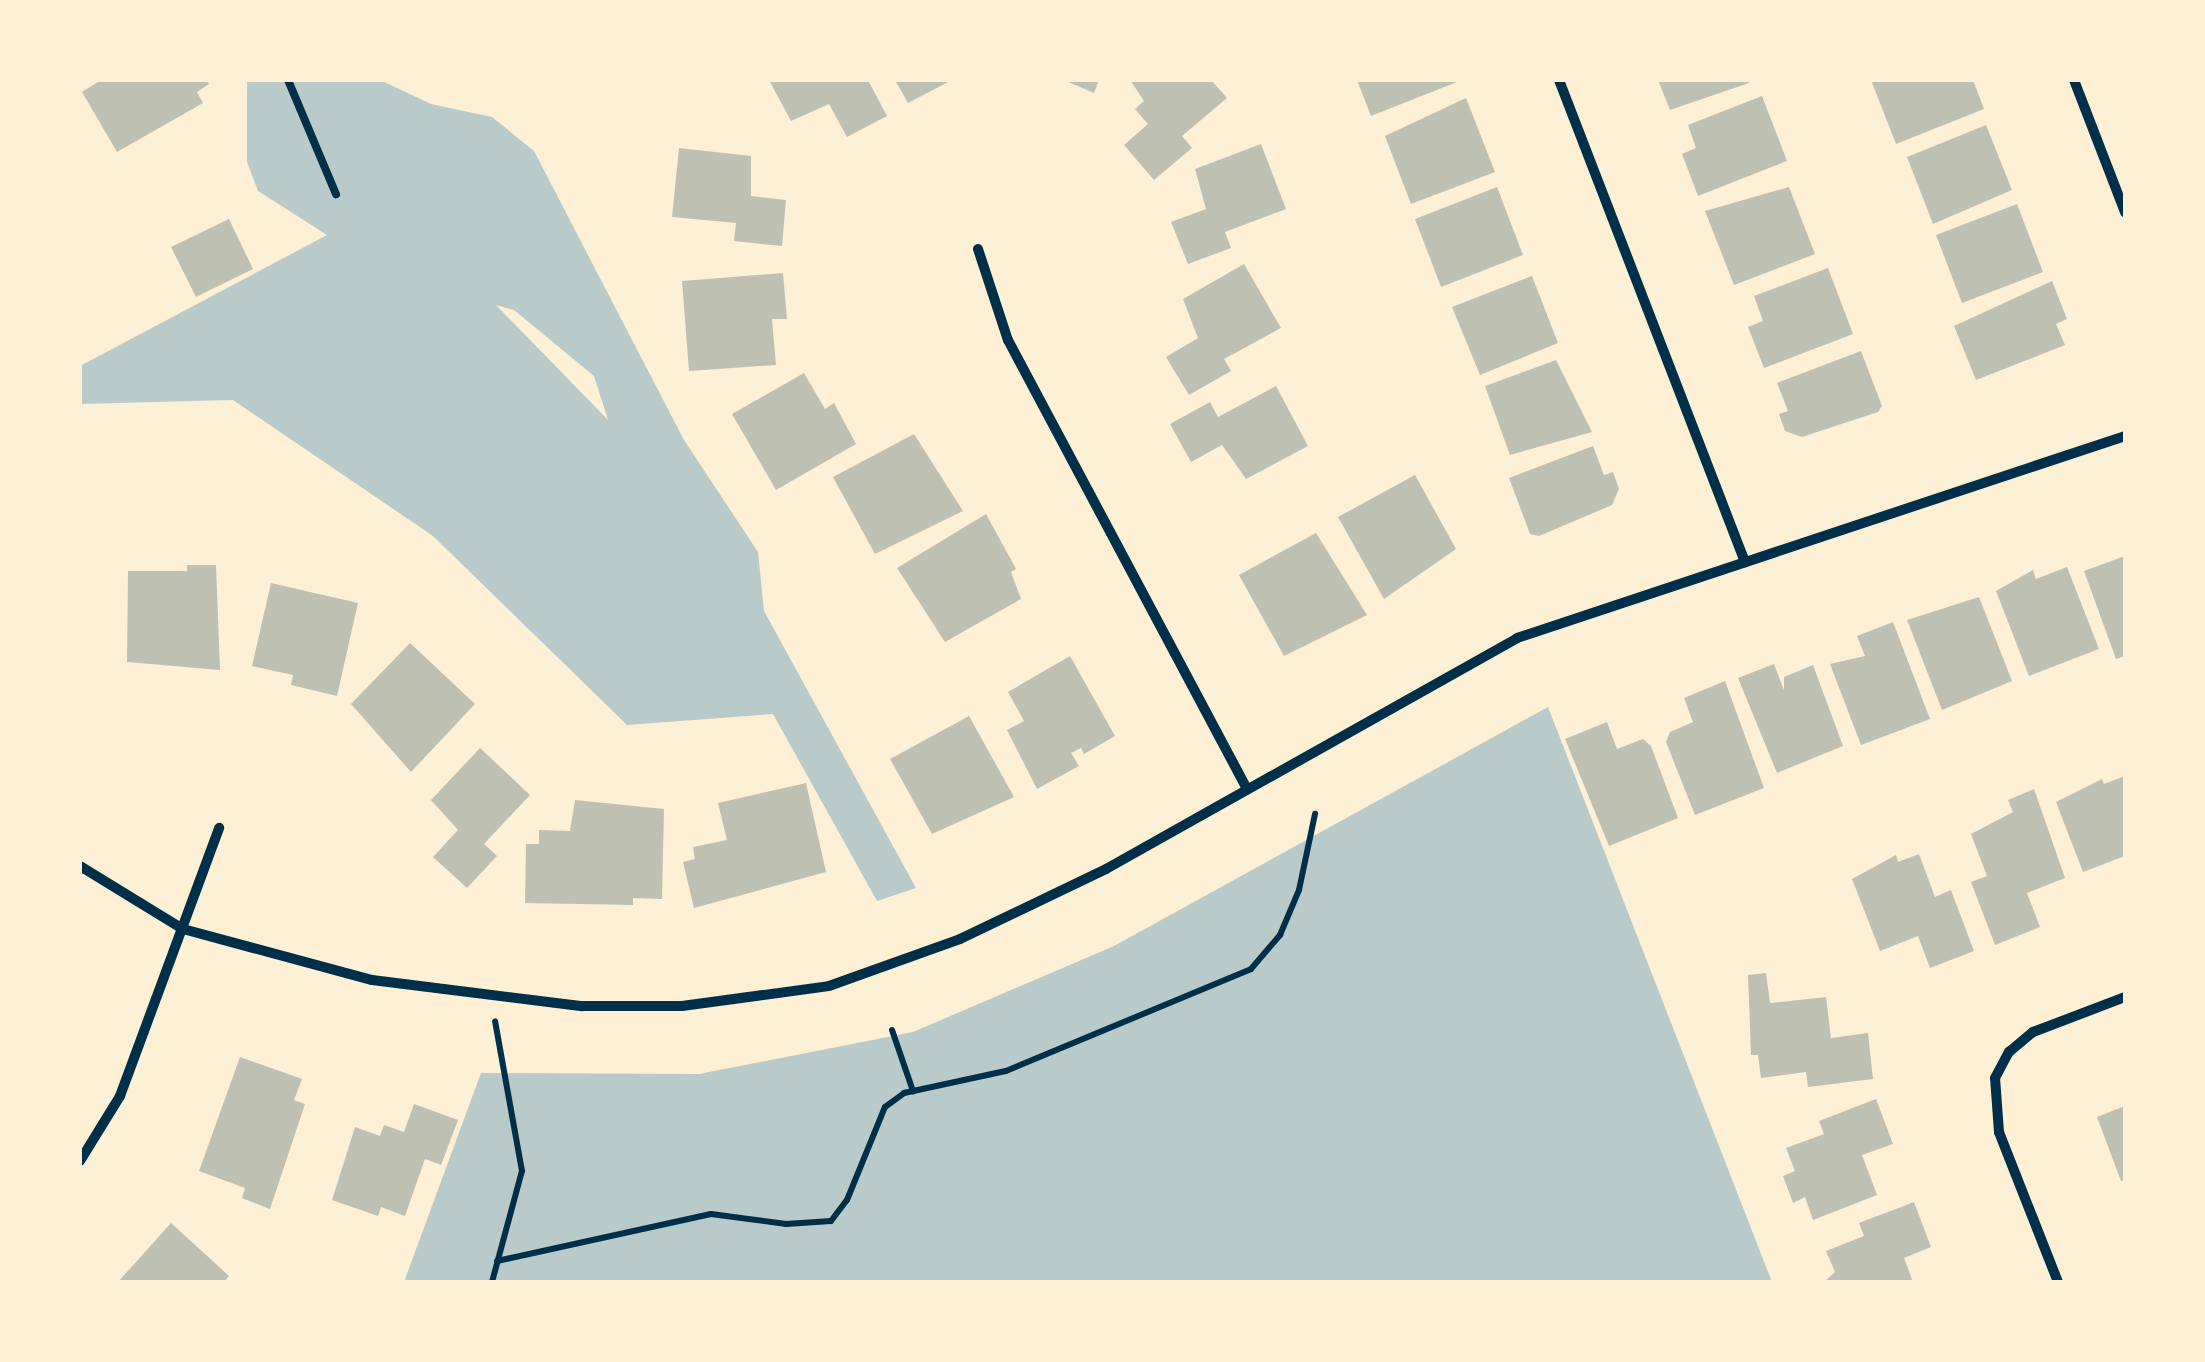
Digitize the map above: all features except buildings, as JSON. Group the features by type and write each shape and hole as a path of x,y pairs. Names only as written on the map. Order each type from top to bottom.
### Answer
{"street":[{"path":"1559,80 1745,562"},
{"path":"2074,80 2125,212"},
{"path":"978,250 1008,340 1247,789"},
{"path":"80,866 183,929 372,980 493,1000 682,1006 780,996 875,974 1106,869 1516,638 2125,436"},
{"path":"80,1160 120,1096 219,828"},
{"path":"2058,1282 1999,1132 1995,1078 2009,1052 2033,1032 2125,997"}],"lane":[{"path":"288,80 336,194"}],"path":[{"path":"497,1261 711,1214 786,1224 831,1221 848,1200 884,1108 913,1091 1006,1071 1251,969 1280,935 1300,890 1314,814"},
{"path":"492,1282 522,1170 493,1000"},
{"path":"892,1030 913,1091"}],"shaded area":[{"path":"247,80 380,80 431,104 492,117 534,151 684,440 758,552 764,611 916,888 877,901 773,714 627,725 433,536 233,400 80,404 80,366 327,235 258,191 247,162","holes":["496,305 514,310 594,376 608,420"]},
{"path":"1548,707 1772,1282 404,1282 481,1073 699,1074 913,1032 1114,946"}]}
